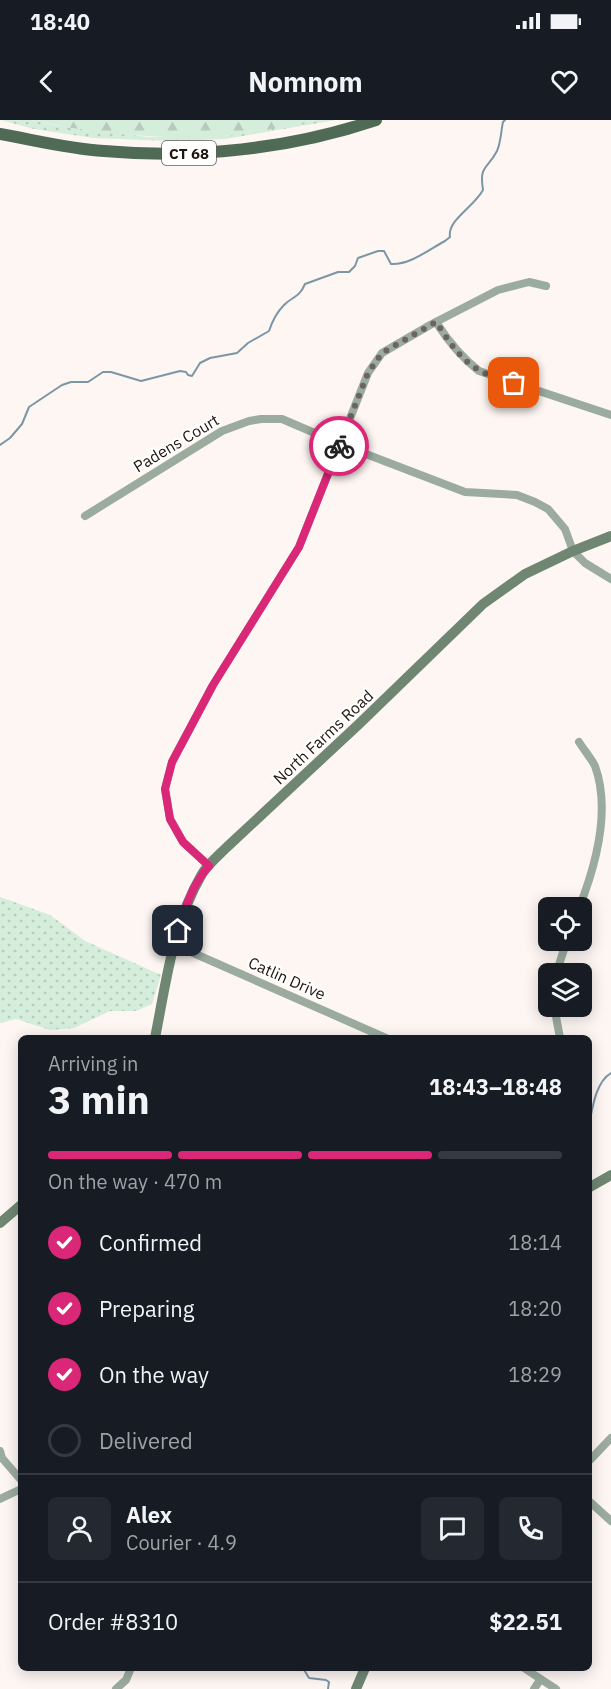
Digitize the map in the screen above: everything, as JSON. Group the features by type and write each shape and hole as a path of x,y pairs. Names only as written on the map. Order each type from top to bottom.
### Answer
{"main road":[{"name":"CT 68","path":"0,134 61,146 103,151 147,154 203,153 252,148 308,138 376,120"},
{"name":"North Farms Road","path":"155,1035 182,917 203,873 209,866 483,604 525,574 611,536"},
{"path":"592,1186 611,1175"},
{"path":"0,1223 18,1207"},
{"path":"356,1689 364,1671"}],"street":[{"path":"209,866 183,842 170,819 165,789 172,762 213,685 299,547 368,373 382,353 498,290 529,282 546,286"},
{"path":"436,322 451,345 479,371 611,415"},
{"name":"Padens Court","path":"85,516 222,431 249,421 282,419 465,492 517,495 535,502 548,509 565,529 573,551"},
{"path":"573,551 585,563 611,579"},
{"path":"579,742 595,766 602,788 607,819 583,897"},
{"name":"Catlin Drive","path":"175,945 379,1035"},
{"path":"556,1017 559,1035"},
{"path":"592,1458 611,1438"},
{"path":"0,1451 2,1458 18,1477"},
{"path":"0,1499 18,1490"},
{"path":"592,1504 611,1521"},
{"path":"116,1689 126,1680 130,1671"},
{"path":"528,1671 556,1689"},
{"path":"534,1689 540,1680"}],"green space":[{"path":"1,120 32,120 53,125 148,137 227,136 316,120 336,120 225,139 170,141 93,138 34,129"},
{"path":"32,120 316,120 236,135 177,137 103,132"},
{"path":"0,897 50,915 85,941 161,975 152,1004 136,1011 110,1011 74,1028 50,1030 16,1019 0,1023"}],"waterway":[{"path":"0,445 10,438 22,424 29,407 62,385 71,382 88,382 103,372 111,372 141,381 180,371 192,376 200,363 210,358 237,353 248,343 269,331 279,311 303,289 305,284 338,272 349,272 355,266 358,258 378,251 384,251 391,264 398,264 412,260 445,241 450,237 450,231 457,219 483,190 483,172 497,151 505,120"},
{"path":"592,1110 602,1081 611,1073"},
{"path":"305,1671 309,1678 329,1682 328,1689"}],"way so far":[{"path":"339,446 368,373 382,353 436,322 451,345 479,371 514,383"}],"route":[{"path":"178,931 182,917 203,873 209,866 183,842 170,819 165,789 172,762 213,685 299,547 339,446"}]}
